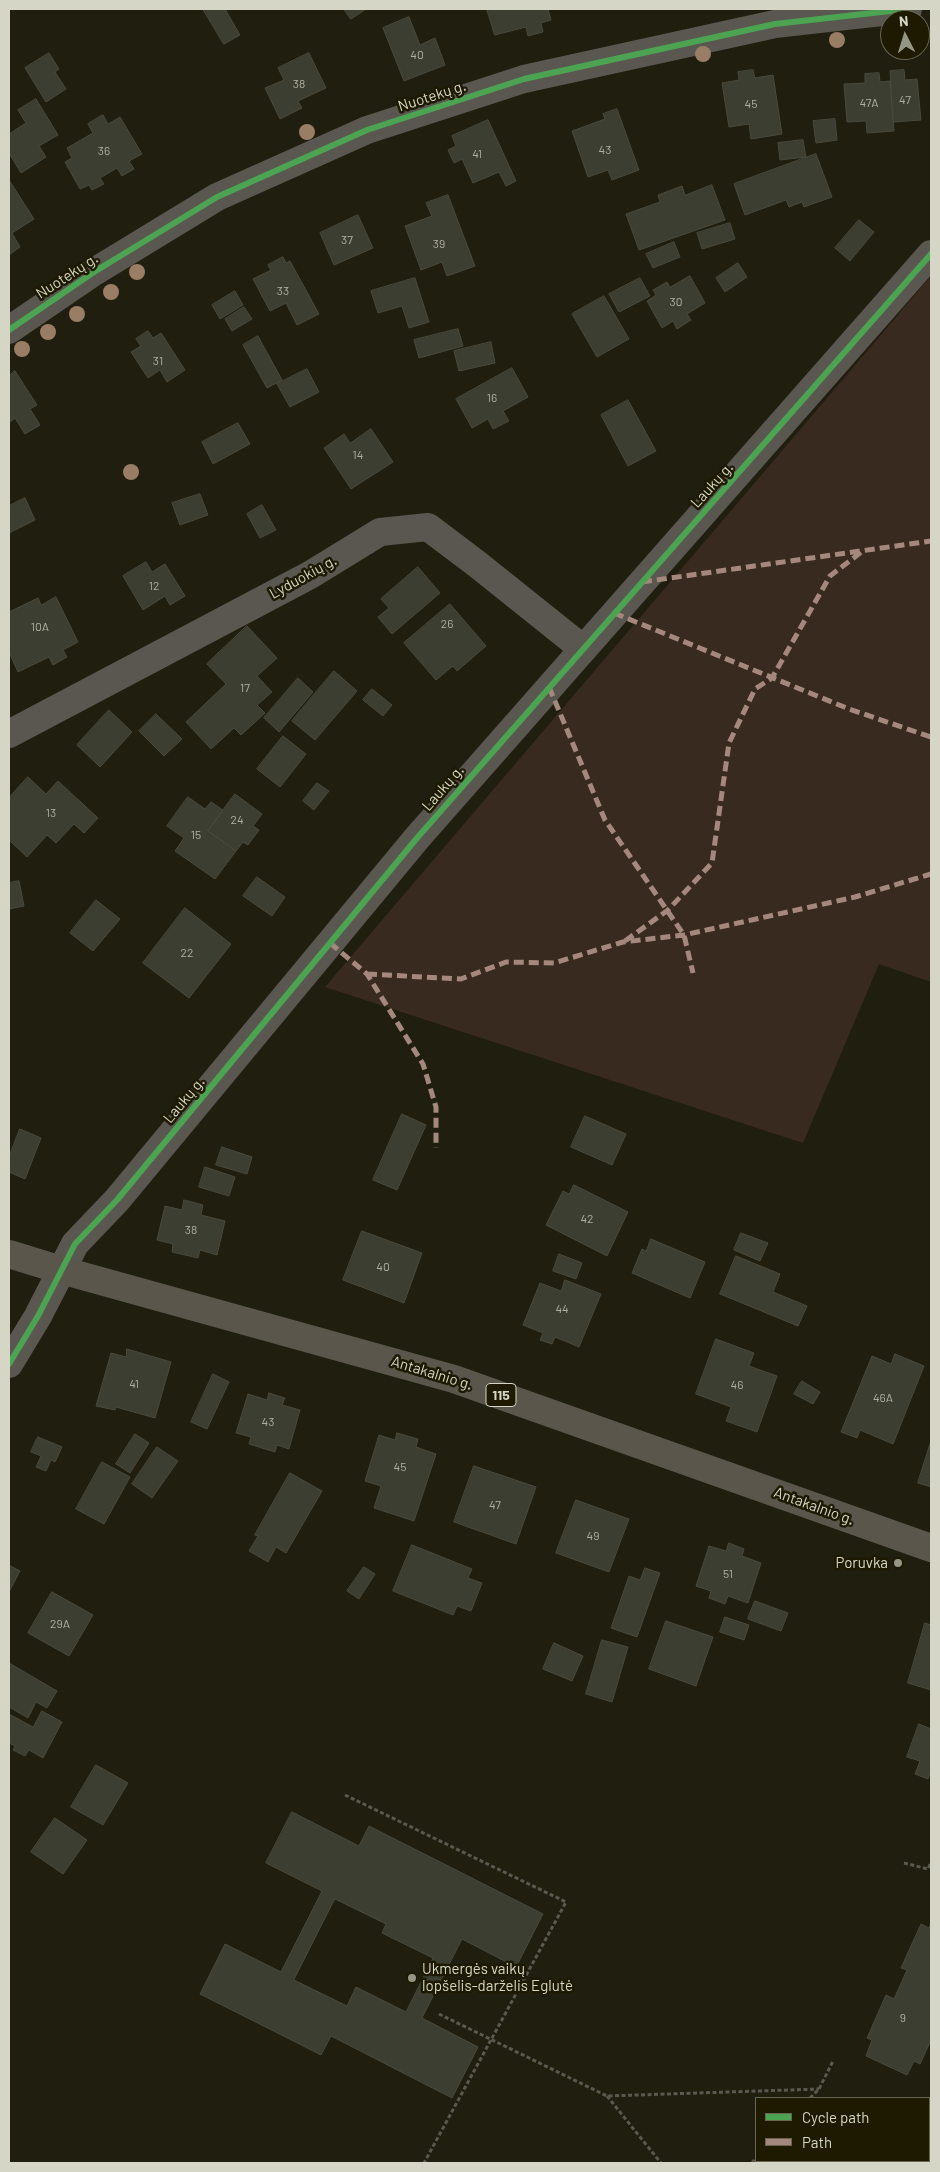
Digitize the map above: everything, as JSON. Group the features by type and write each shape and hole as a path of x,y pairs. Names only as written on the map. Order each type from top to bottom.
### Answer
{"main road":[{"name":"Antakalnio g.","path":"9,1254 454,1379 931,1548"}],"street":[{"name":"Nuotekų g.","path":"9,330 94,272 217,197 367,130 524,79 775,24 908,9"},
{"name":"Laukų g.","path":"9,1364 38,1316 75,1244 117,1200 417,838 582,648 869,327 931,254"},
{"name":"Lyduokių g.","path":"9,734 310,575 380,532 428,528 477,564 582,648"}],"path":[{"path":"345,1795 566,1902 424,2163"},
{"path":"904,1863 928,1869 931,1862"},
{"path":"439,2014 607,2096 662,2163"},
{"path":"811,2097 819,2089 833,2061"},
{"path":"607,2096 819,2089"}],"shaded area":[{"path":"931,276 931,982 879,964 803,1143 325,987"}],"building":[{"path":"203,9 225,9 240,35 224,44"},
{"path":"344,9 366,9 351,19"},
{"path":"487,9 548,9 551,20 541,23 543,32 528,36 526,27 495,35"},
{"path":"409,17 420,45 435,38 445,65 404,81 383,28"},
{"path":"49,53 59,69 55,72 66,89 46,102 25,68"},
{"path":"309,53 326,88 298,101 302,108 280,119 265,88 284,80 278,68"},
{"path":"753,70 755,78 773,75 782,134 751,139 749,124 729,127 722,83 739,80 738,72"},
{"path":"904,70 905,80 917,79 921,120 893,122 890,71"},
{"path":"879,73 880,82 890,81 894,131 867,133 866,121 847,122 844,84 865,83 865,74"},
{"path":"36,99 58,135 39,146 46,157 21,173 9,153 9,134 26,123 18,110"},
{"path":"617,109 639,170 612,180 608,170 588,177 572,131 605,119 603,114"},
{"path":"103,115 108,124 120,117 142,154 129,161 134,169 122,176 117,168 100,178 104,184 92,190 89,185 80,189 65,162 72,158 67,148 93,133 88,124"},
{"path":"835,119 837,140 816,143 813,121"},
{"path":"488,120 516,181 506,186 499,172 473,183 462,159 454,163 448,150 456,146 452,136"},
{"path":"803,140 806,157 780,160 778,143"},
{"path":"816,154 832,197 804,207 802,202 789,207 786,200 745,215 734,184"},
{"path":"9,180 34,219 12,233 20,247 9,255"},
{"path":"712,185 725,220 639,250 626,214 660,202 658,195 682,186 685,195"},
{"path":"448,195 475,266 447,276 442,262 421,270 405,226 432,216 426,203"},
{"path":"358,215 373,248 334,265 320,233"},
{"path":"859,220 874,232 850,261 835,248"},
{"path":"730,223 735,239 702,249 697,233"},
{"path":"674,242 680,257 653,268 646,254"},
{"path":"283,257 286,263 290,261 319,314 297,325 286,303 270,311 253,279 271,270 268,265"},
{"path":"738,263 747,277 725,292 716,278"},
{"path":"690,276 705,303 687,314 691,320 677,329 673,321 662,328 647,301 656,295 653,290 667,282 670,287"},
{"path":"415,278 429,322 409,328 402,306 378,313 371,291"},
{"path":"640,278 650,296 619,312 609,294"},
{"path":"235,291 243,305 220,319 212,305"},
{"path":"604,296 629,339 597,357 572,314"},
{"path":"244,307 252,319 232,331 225,319"},
{"path":"458,329 463,346 419,358 414,340"},
{"path":"148,331 153,338 161,333 185,370 167,382 160,370 148,378 131,352 141,346 136,339"},
{"path":"258,336 282,380 267,388 243,345"},
{"path":"491,342 495,363 459,371 454,351"},
{"path":"512,368 528,397 503,411 509,421 493,429 488,419 472,428 456,399"},
{"path":"307,369 319,392 290,407 277,384"},
{"path":"15,371 37,405 30,409 40,425 25,434 15,418 9,423 9,376"},
{"path":"628,400 656,451 628,466 601,415"},
{"path":"238,423 250,444 213,464 202,442"},
{"path":"371,429 393,462 351,489 324,448 344,434 350,443"},
{"path":"200,494 208,515 180,525 172,503"},
{"path":"25,498 35,520 9,533 9,506"},
{"path":"262,505 276,530 260,538 247,514"},
{"path":"146,562 152,572 165,564 185,596 170,605 165,596 143,610 123,576"},
{"path":"418,567 440,593 392,634 378,617 389,608 381,599"},
{"path":"56,597 78,642 63,650 67,657 53,665 49,657 18,672 9,652 9,612 38,598 41,605"},
{"path":"450,604 486,646 457,671 453,666 436,680 404,643"},
{"path":"247,626 277,658 257,676 272,692 257,705 265,713 241,735 234,728 211,749 186,722 226,684 207,664"},
{"path":"334,671 357,691 315,740 292,721"},
{"path":"298,678 313,692 279,732 264,718"},
{"path":"372,689 392,705 383,716 363,700"},
{"path":"109,710 132,732 100,767 77,745"},
{"path":"156,714 182,739 164,756 139,731"},
{"path":"283,736 306,754 280,787 257,769"},
{"path":"28,777 46,794 58,781 98,818 84,833 74,824 56,843 47,835 27,857 9,840 9,798"},
{"path":"317,783 329,791 314,810 303,801"},
{"path":"235,794 262,814 253,826 259,830 248,845 243,842 236,851 208,831"},
{"path":"188,797 205,809 211,802 223,810 208,831 236,851 215,879 175,851 184,838 167,826"},
{"path":"257,877 285,897 272,916 243,896"},
{"path":"19,881 24,906 9,909 9,883"},
{"path":"96,900 120,919 93,951 70,933"},
{"path":"185,908 231,944 189,998 143,963"},
{"path":"402,1114 426,1125 397,1190 373,1180"},
{"path":"585,1116 626,1134 612,1165 571,1147"},
{"path":"20,1129 41,1138 25,1179 9,1172 9,1157"},
{"path":"222,1147 252,1157 247,1174 216,1165"},
{"path":"205,1167 235,1177 229,1196 199,1187"},
{"path":"574,1185 628,1212 607,1256 546,1225 563,1191 569,1194"},
{"path":"184,1200 203,1205 201,1215 225,1221 217,1255 200,1250 198,1258 172,1252 173,1244 157,1240 165,1206 182,1210"},
{"path":"362,1231 422,1253 404,1303 343,1280"},
{"path":"741,1233 768,1243 760,1261 734,1250"},
{"path":"651,1239 705,1262 690,1298 632,1273 642,1249 646,1251"},
{"path":"559,1254 582,1263 576,1279 553,1271"},
{"path":"736,1256 780,1274 773,1292 807,1306 798,1326 720,1294"},
{"path":"565,1280 601,1294 579,1347 555,1337 552,1344 540,1340 543,1333 523,1325 540,1283 561,1291"},
{"path":"716,1339 754,1353 749,1366 777,1376 757,1432 726,1421 731,1407 696,1394"},
{"path":"127,1349 171,1362 155,1418 116,1407 115,1410 96,1406 111,1353 126,1357"},
{"path":"895,1354 924,1366 893,1444 860,1430 857,1438 841,1432 872,1356 891,1364"},
{"path":"213,1374 229,1382 207,1429 191,1422"},
{"path":"802,1381 820,1392 813,1404 794,1394"},
{"path":"269,1393 285,1398 282,1405 300,1410 289,1449 277,1445 275,1452 249,1444 251,1437 236,1433 248,1394 267,1400"},
{"path":"397,1433 418,1439 416,1447 436,1454 414,1521 374,1508 381,1486 365,1481 379,1435 395,1440"},
{"path":"135,1434 149,1443 130,1473 116,1464"},
{"path":"38,1437 62,1447 55,1462 51,1460 46,1471 36,1467 41,1456 31,1452"},
{"path":"931,1441 931,1487 918,1483"},
{"path":"157,1447 178,1461 152,1498 132,1484"},
{"path":"102,1462 130,1477 104,1524 76,1509"},
{"path":"474,1466 536,1487 516,1544 454,1522"},
{"path":"290,1473 322,1491 286,1553 276,1547 268,1562 249,1551 258,1536 255,1535"},
{"path":"576,1500 629,1519 609,1572 556,1553"},
{"path":"729,1543 744,1549 742,1556 761,1563 748,1603 728,1596 725,1604 709,1598 711,1591 696,1586 709,1546 726,1551"},
{"path":"412,1545 472,1569 468,1578 482,1583 471,1611 457,1606 453,1615 393,1591"},
{"path":"9,1565 20,1571 9,1592"},
{"path":"364,1567 375,1574 359,1599 347,1591"},
{"path":"645,1568 660,1573 637,1637 611,1628 629,1576 640,1580"},
{"path":"52,1592 93,1615 69,1656 28,1633"},
{"path":"755,1601 788,1613 781,1631 748,1619"},
{"path":"725,1617 749,1625 744,1640 720,1632"},
{"path":"666,1621 713,1637 696,1686 649,1669"},
{"path":"925,1623 931,1625 931,1690 908,1683"},
{"path":"602,1640 628,1647 612,1702 586,1694"},
{"path":"554,1643 583,1656 572,1681 543,1669"},
{"path":"9,1663 57,1691 47,1708 36,1702 28,1718 9,1707"},
{"path":"42,1711 62,1722 43,1758 29,1750 25,1756 13,1750 15,1746 9,1743 9,1714 33,1727"},
{"path":"919,1724 931,1729 931,1770 928,1779 915,1774 920,1761 907,1757"},
{"path":"96,1765 128,1783 103,1825 71,1807"},
{"path":"292,1812 359,1846 369,1826 543,1914 516,1967 462,1939 422,2018 478,2047 452,2098 331,2036 321,2055 200,1994 225,1944 281,1972 322,1891 266,1863","holes":["335,1899 386,1924 382,1933 433,1958 406,2012 356,1987 347,2006 294,1980"]},
{"path":"55,1818 87,1840 63,1874 31,1852"},
{"path":"931,1922 931,2040 920,2064 914,2061 907,2075 866,2056 872,2040 867,2038 886,1995 894,1999 907,1970 901,1968 921,1924 929,1928"},
{"path":"786,2162 913,2163 789,2163"}],"marked path":[{"path":"642,582 931,541"},
{"path":"625,941 668,910 712,863 729,743 755,689 772,678 830,576 864,550"},
{"path":"614,613 849,709 931,737"},
{"path":"549,687 605,820 684,935 693,973"},
{"path":"367,974 461,979 506,962 554,963 623,942 684,935 855,897 931,874"},
{"path":"330,943 367,974 423,1064 436,1107 436,1148"}],"cycle path":[{"path":"9,330 94,272 217,197 367,130 524,79 775,24 908,9"},
{"path":"9,1364 38,1316 75,1244 117,1200 417,838 931,254"}],"place":[{"name":"Poruvka","path":"898,1563"},
{"name":"Ukmergės vaikų lopšelis-darželis Eglutė","path":"412,1978"}]}
